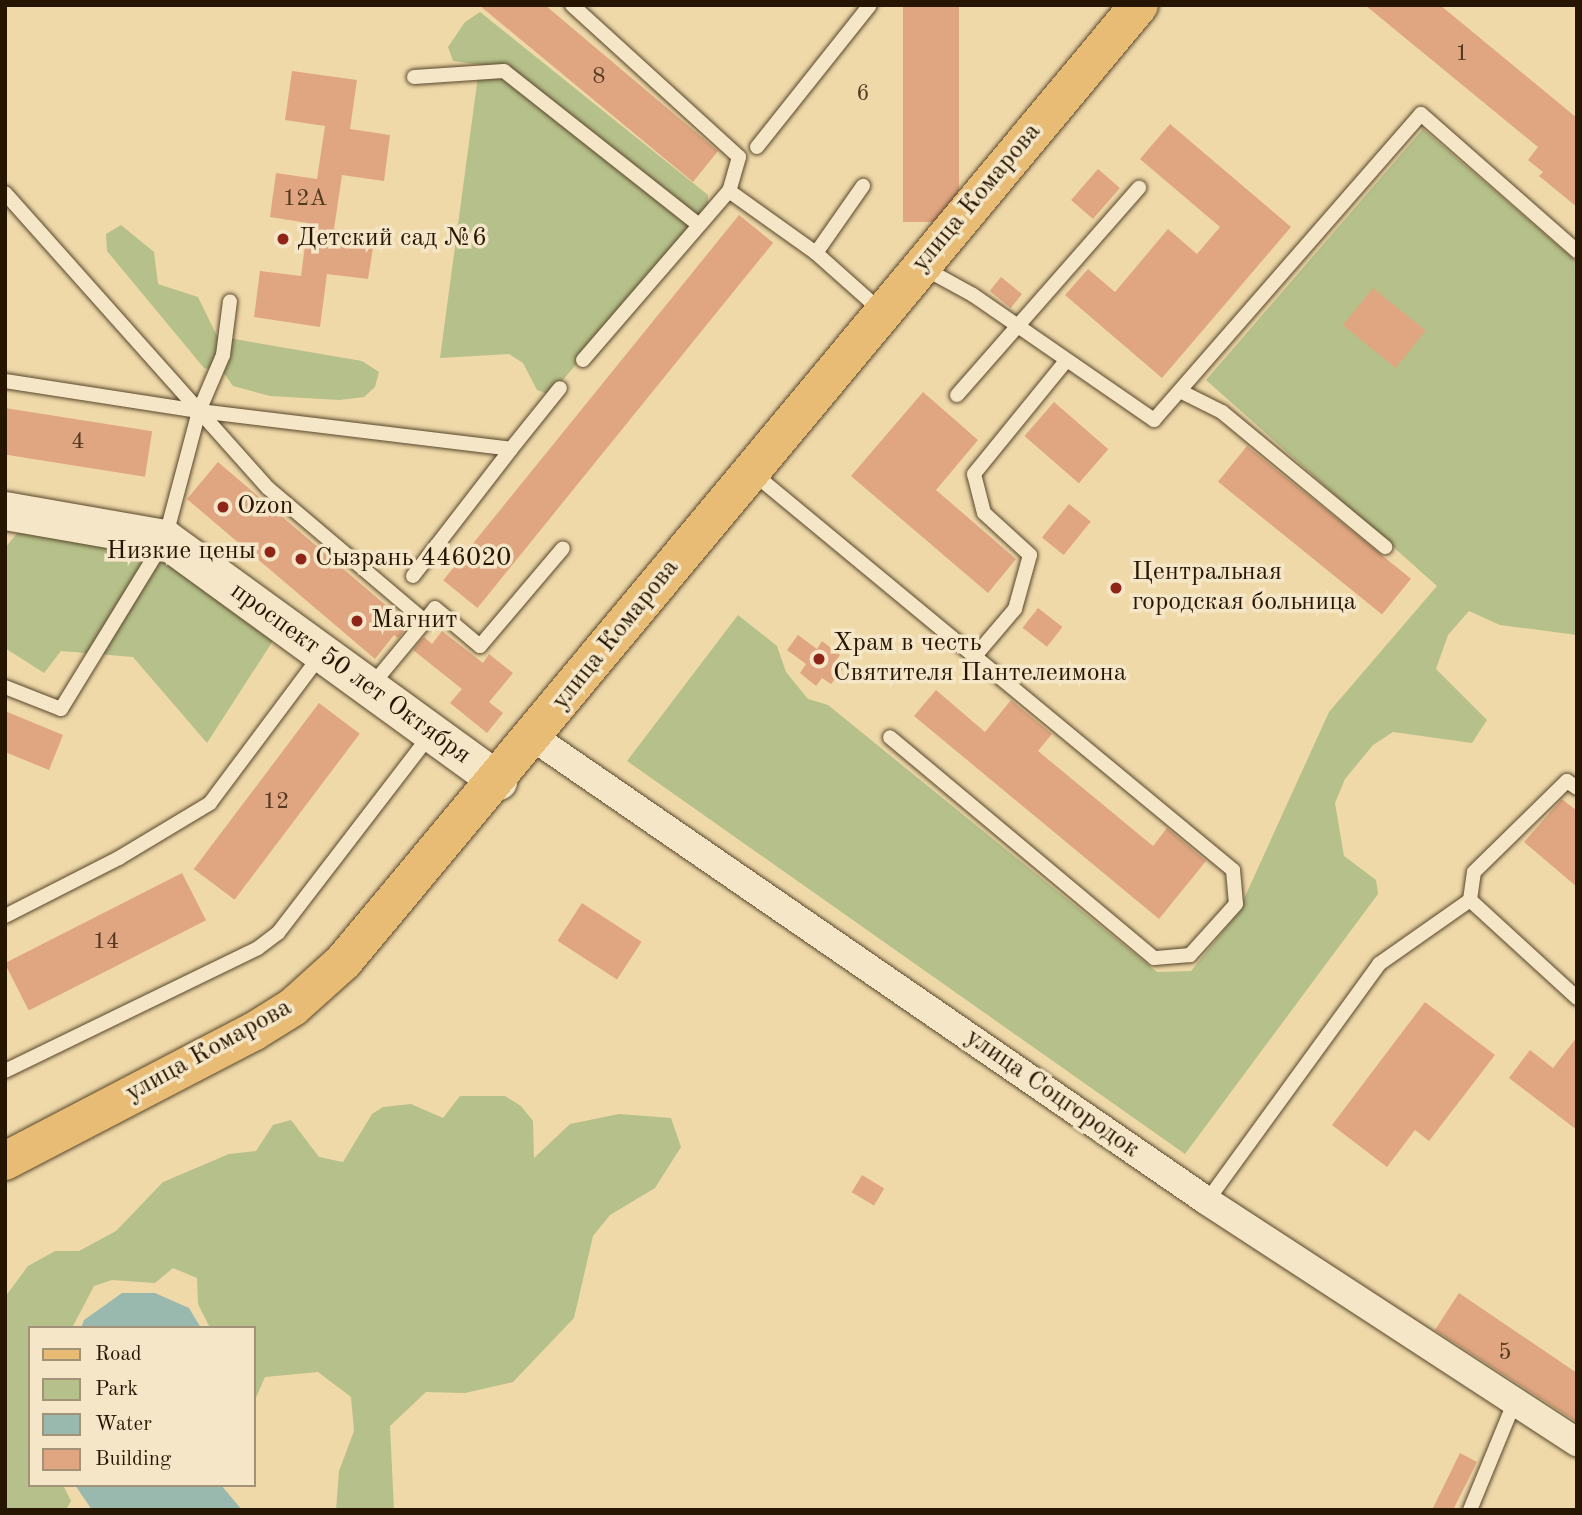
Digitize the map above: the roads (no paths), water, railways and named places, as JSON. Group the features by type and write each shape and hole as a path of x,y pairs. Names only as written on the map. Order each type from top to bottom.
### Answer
{"main road":[{"name":"улица Комарова","path":"5,1161 293,1007 344,961 498,781 750,470 1139,5"}],"street":[{"name":"проспект 50 лет Октября","path":"5,511 165,539 498,781"},
{"name":"улица Соцгородок","path":"533,737 1207,1201 1577,1442"}],"lane":[{"path":"572,5 739,157 729,191 583,360"},
{"path":"757,147 870,5"},
{"path":"414,77 504,71 699,225"},
{"path":"920,266 974,295 1016,328 1154,420 1421,114 1577,251"},
{"path":"816,253 863,186"},
{"path":"957,395 1139,188"},
{"path":"729,191 816,253 882,312"},
{"path":"5,194 268,488 425,621"},
{"path":"5,687 61,709 165,539 199,411 223,355 230,301"},
{"path":"975,656 1016,609 1030,555 984,513 974,474 1065,362"},
{"path":"5,381 199,411 511,449"},
{"path":"413,576 560,388"},
{"path":"1180,391 1222,412 1385,547"},
{"path":"750,470 1233,870 1236,904 1190,955 1154,958 890,737"},
{"path":"369,688 435,608 480,646 563,548"},
{"path":"5,916 119,858 210,803 321,654"},
{"path":"5,1071 258,948 278,933 431,734"},
{"path":"1207,1201 1379,964 1470,900 1474,872 1567,780 1577,788"},
{"path":"1470,900 1577,998"},
{"path":"1470,1510 1515,1401"}],"water":[{"path":"122,1293 155,1293 189,1308 200,1326 82,1326 84,1320"},
{"path":"76,1487 223,1487 242,1510 92,1510"}],"place":[{"name":"Детский сад №6","path":"283,239"},
{"name":"Ozon","path":"223,507"},
{"name":"Низкие цены","path":"270,552"},
{"name":"Сызрань 446020","path":"301,559"},
{"name":"Центральная городская больница","path":"1116,588"},
{"name":"Магнит","path":"357,621"},
{"name":"Храм в честь Святителя Пантелеимона","path":"819,659"}]}
